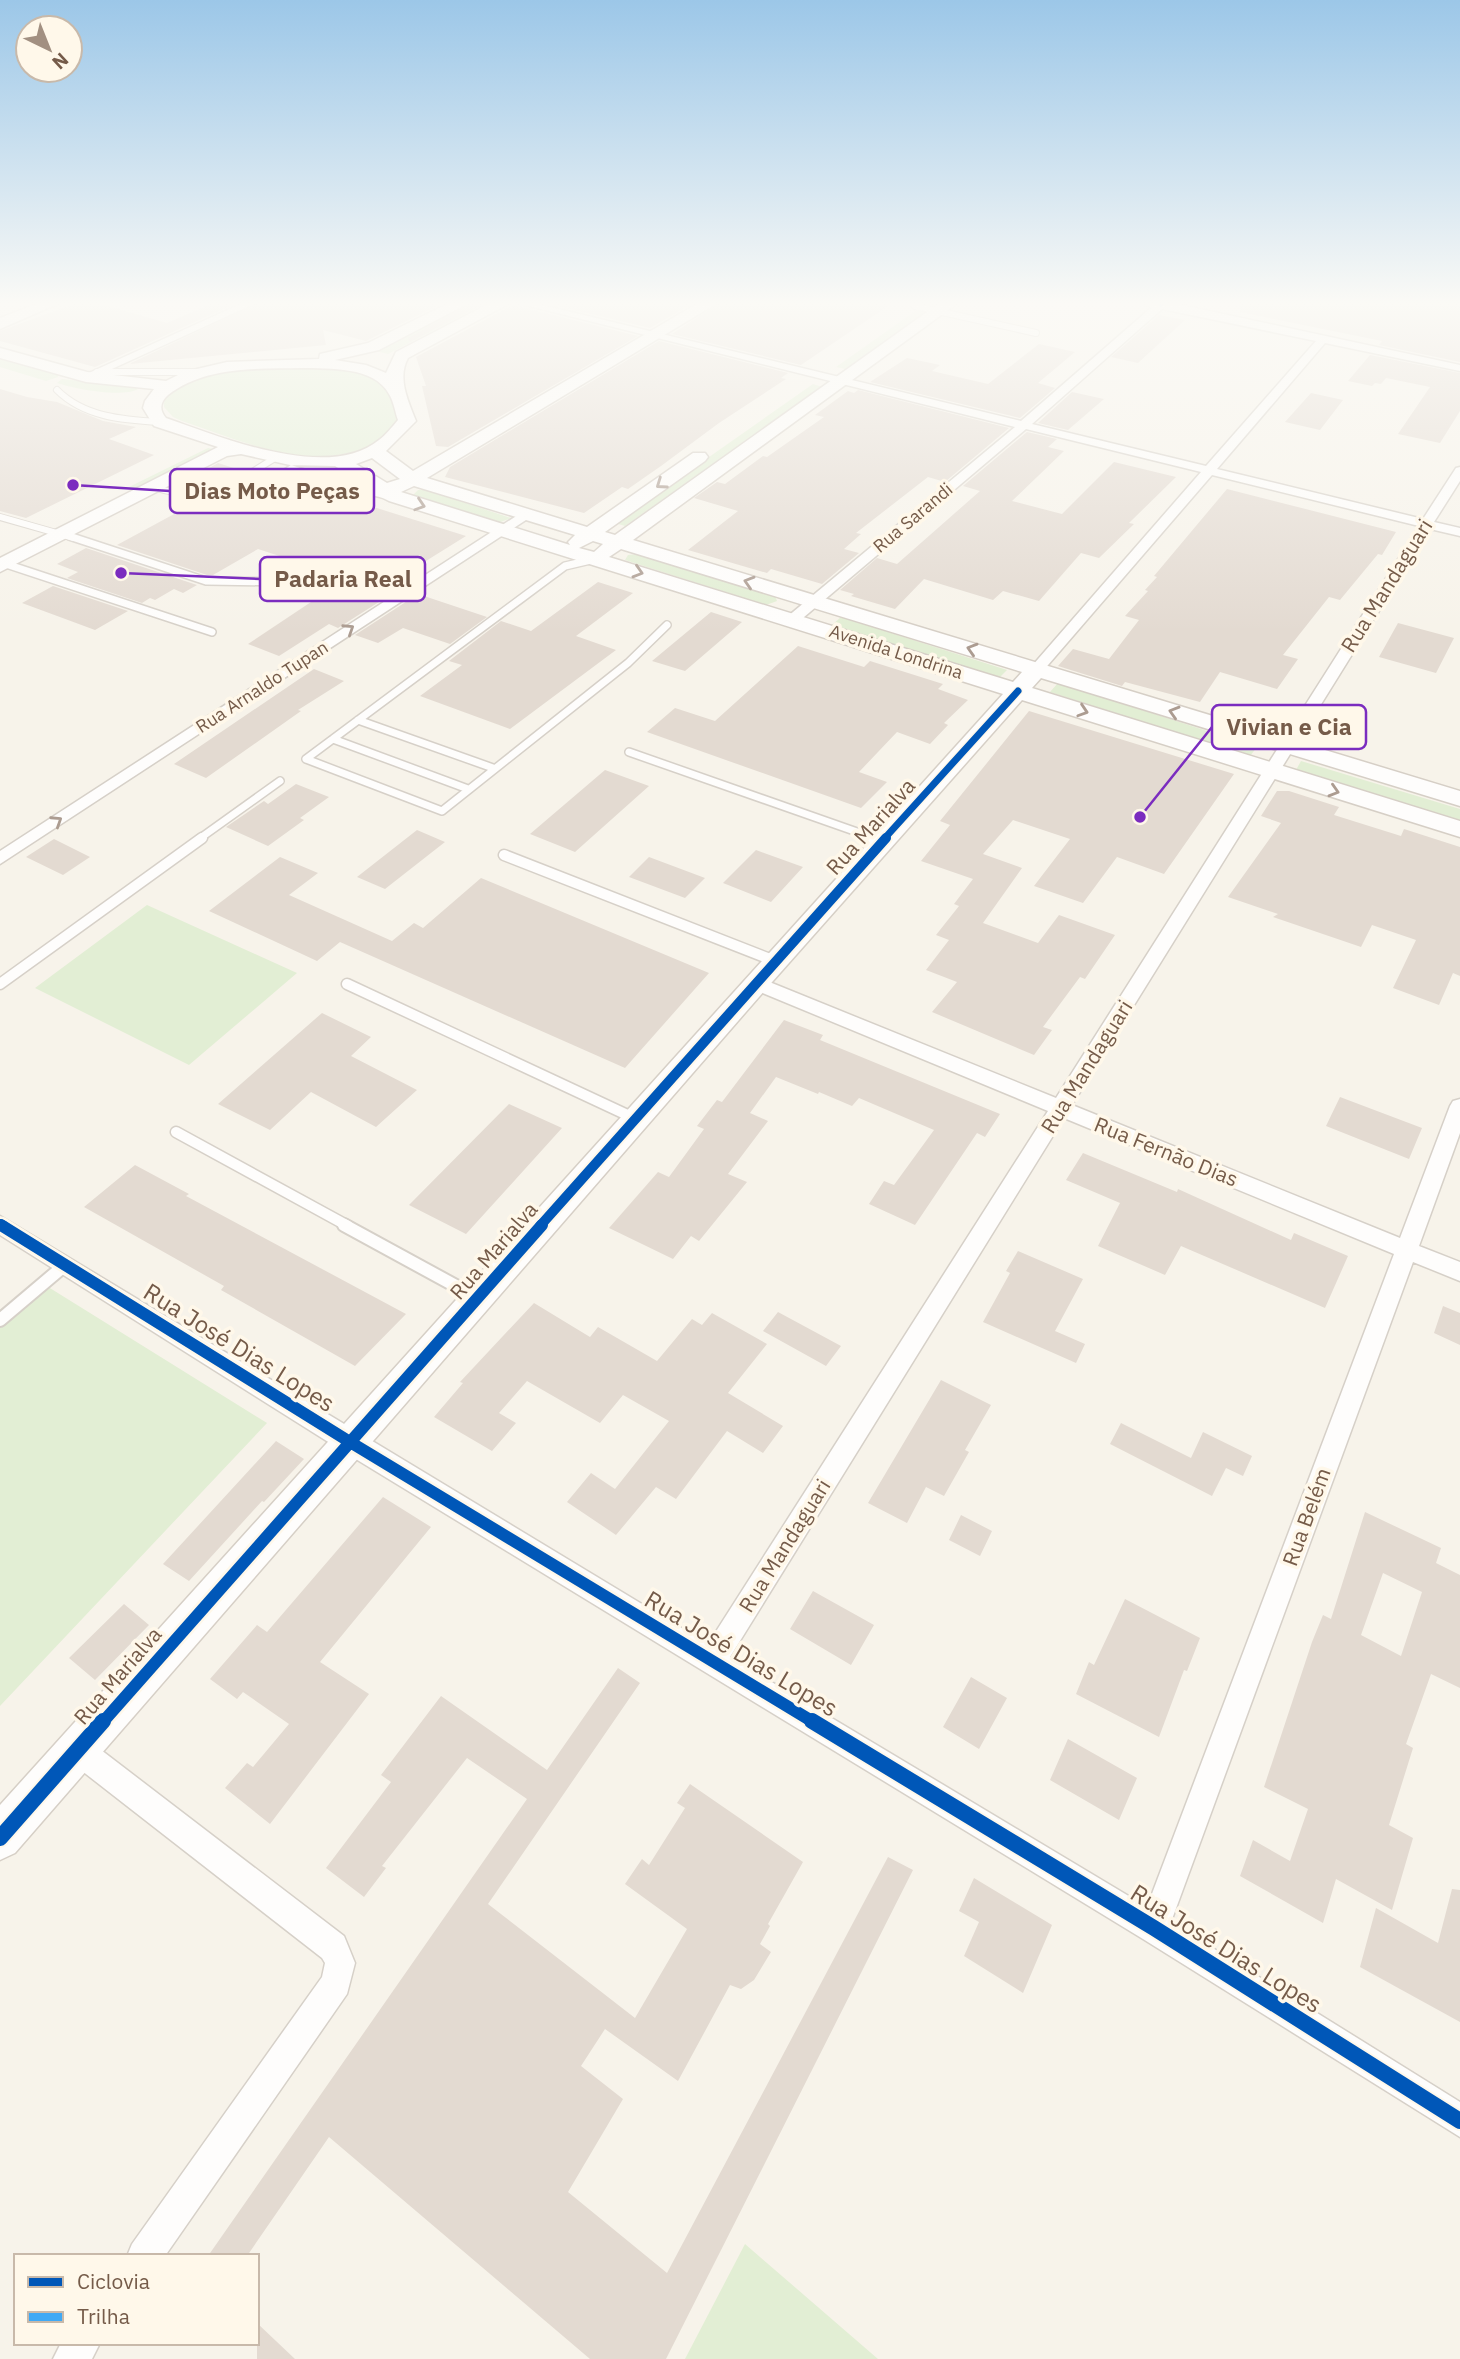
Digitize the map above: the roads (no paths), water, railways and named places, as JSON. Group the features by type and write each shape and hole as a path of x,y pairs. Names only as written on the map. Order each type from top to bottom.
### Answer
{"main road":[{"path":"152,412 160,422 278,459 339,461 375,451 395,438 407,421"},
{"path":"404,412 415,444 421,475"},
{"path":"278,459 292,472 350,490 383,491 421,475 526,412"},
{"path":"595,559 798,412"},
{"path":"740,429 766,435"},
{"path":"1,559 34,528 199,444 204,436"},
{"path":"566,558 590,534 718,444"},
{"path":"1,559 62,534 222,452 244,448"},
{"name":"Avenida Londrina","path":"375,451 421,475 524,515 814,601 1269,771 1460,829"},
{"name":"Avenida Londrina","path":"339,461 383,491 499,530 566,558 595,559 792,620 1286,747 1460,799"},
{"path":"109,490 133,497"},
{"name":"Rua Marialva","path":"0,1838 765,972 1028,680"}],"street":[{"path":"971,412 1460,532"},
{"name":"Rua Sarandi","path":"792,620 1039,412"},
{"name":"Rua Marialva","path":"1028,680 1261,412"},
{"name":"Rua Mandaguari","path":"712,1661 1062,1109 1269,771 1460,471"},
{"name":"Rua Arnaldo Tupan","path":"0,859 524,515"},
{"name":"Rua Fernão Dias","path":"765,972 1062,1109 1460,1272"},
{"name":"Rua Belém","path":"1154,1928 1460,1106"},
{"name":"Rua José Dias Lopes","path":"0,1224 350,1442 1154,1928 1460,2121"},
{"path":"78,1751 333,1947 340,1963 336,1983 145,2254"}],"lane":[{"path":"98,412 123,419 160,422"},
{"path":"153,487 192,498 203,498 278,459"},
{"path":"0,517 62,534 206,581 286,582"},
{"path":"566,558 306,759 442,811 628,663 667,625"},
{"path":"1,559 212,632"},
{"path":"358,720 493,768"},
{"path":"333,739 468,789"},
{"path":"629,752 884,842"},
{"path":"0,984 280,780"},
{"path":"504,855 765,972"},
{"path":"347,984 636,1119"},
{"path":"176,1132 478,1299"},
{"path":"0,1320 65,1265"}],"place":[{"name":"Dias Moto Peças","path":"73,485"},
{"name":"Padaria Real","path":"121,573"},
{"name":"Vivian e Cia","path":"1140,817"}]}
